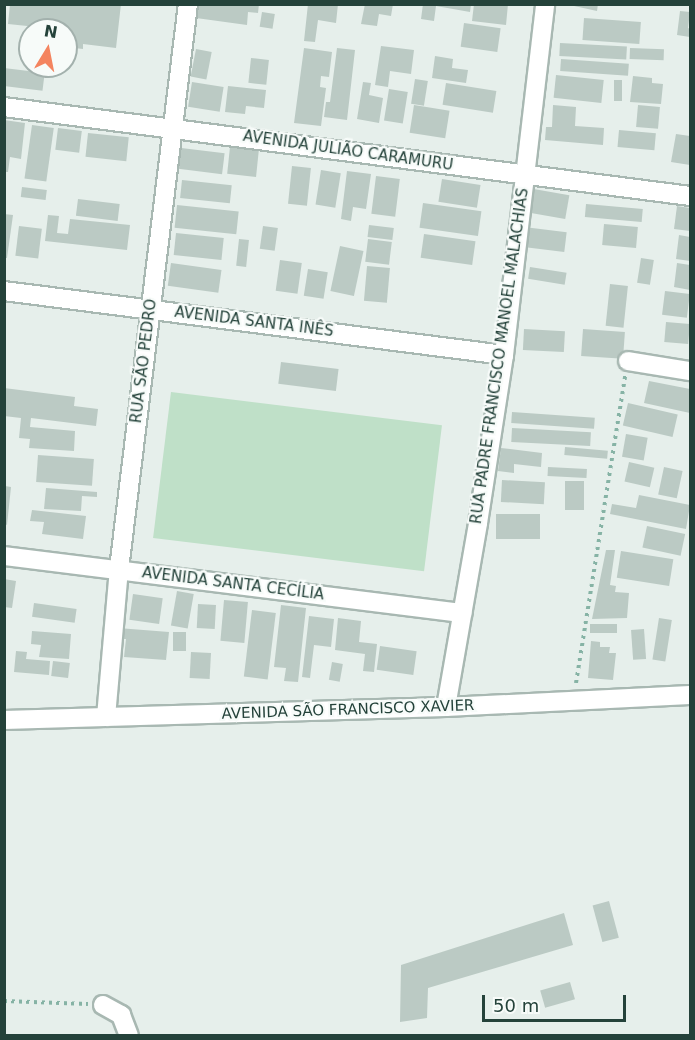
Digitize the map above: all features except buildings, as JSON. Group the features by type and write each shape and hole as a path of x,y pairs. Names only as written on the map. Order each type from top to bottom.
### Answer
{"street":[{"name":"RUA SÃO PEDRO","path":"105,717 119,569 188,4"},
{"name":"RUA PADRE FRANCISCO MANOEL MALACHIAS","path":"446,707 504,355 545,4"},
{"name":"AVENIDA JULIÃO CARAMURU","path":"4,106 690,196"},
{"name":"AVENIDA SANTA INÊS","path":"4,291 151,308 504,355"},
{"path":"628,362 690,371"},
{"name":"AVENIDA SANTA CECÍLIA","path":"4,556 462,613"},
{"name":"AVENIDA SÃO FRANCISCO XAVIER","path":"4,720 446,707 690,695"},
{"path":"103,1005 121,1015 129,1035"}],"path":[{"path":"573,701 628,362"},
{"path":"4,1001 103,1005"}],"green space":[{"path":"171,392 442,425 424,571 153,538"}]}
